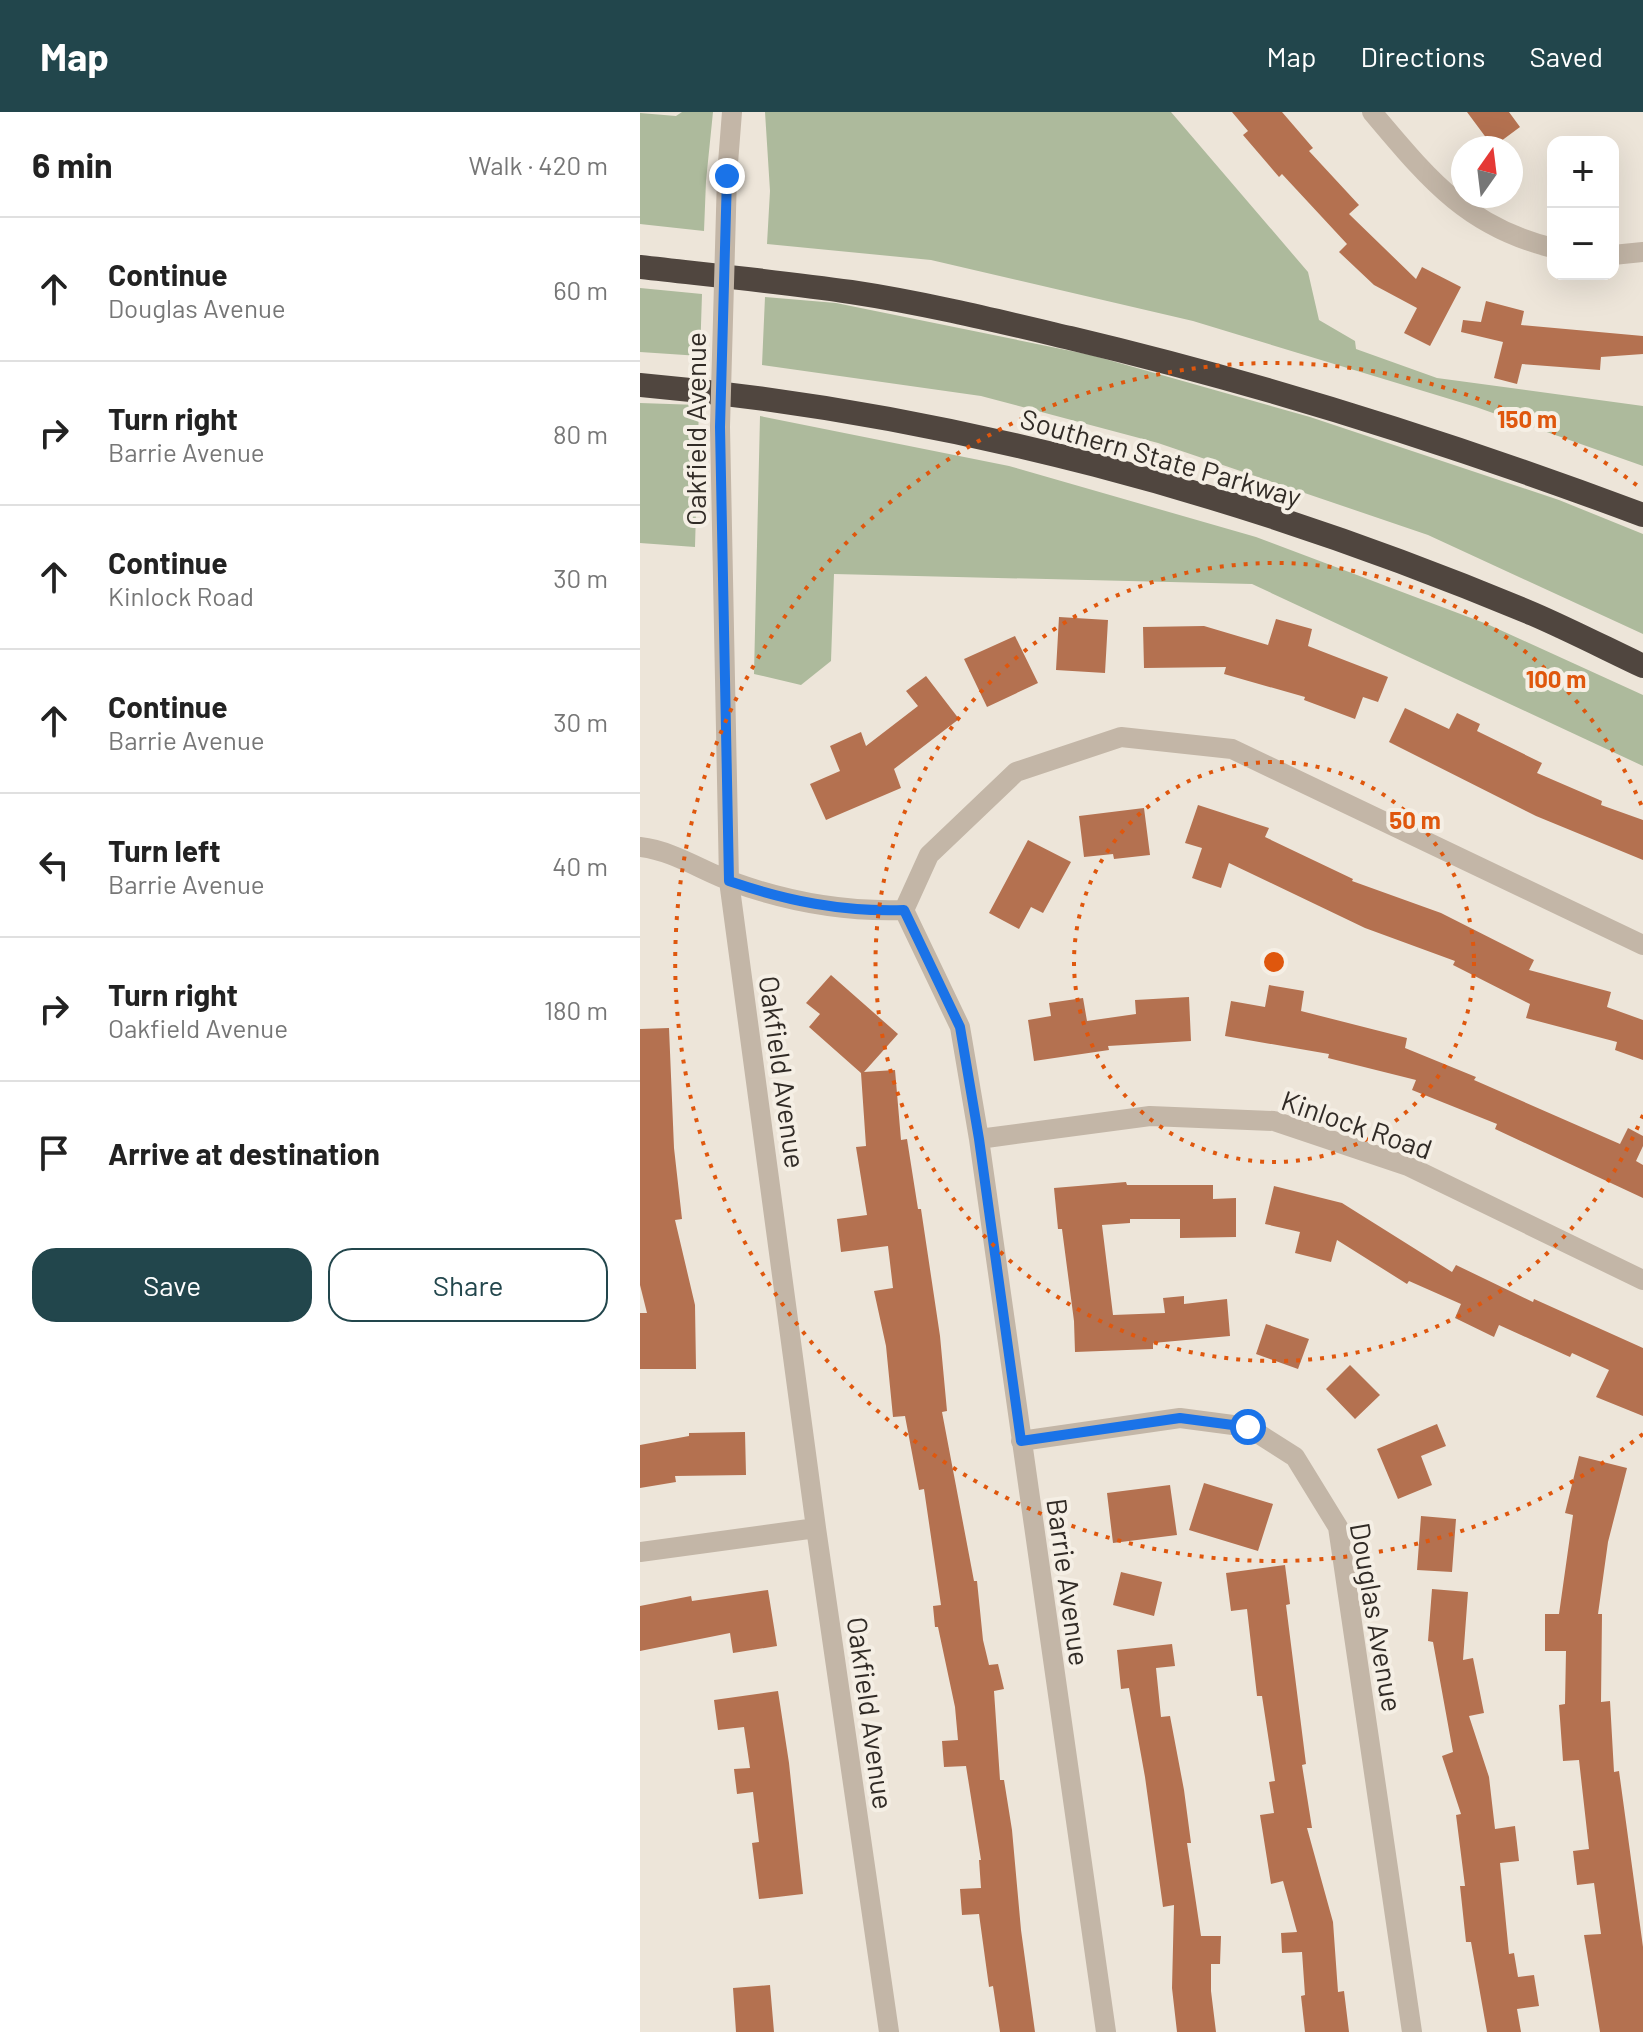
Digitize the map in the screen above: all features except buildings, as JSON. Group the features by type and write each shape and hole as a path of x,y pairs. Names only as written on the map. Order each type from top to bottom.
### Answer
{"highway":[{"path":"640,267 852,293 995,320 1137,354 1422,438 1562,484 1643,515"},
{"name":"Southern State Parkway","path":"640,385 836,409 1130,473 1265,514 1404,564 1535,615 1643,666"}],"street":[{"name":"Oakfield Avenue","path":"732,112 727,176 720,427 729,881 816,1528 889,2032"},
{"path":"1372,112 1421,169 1466,212 1524,241 1547,247"},
{"path":"1619,254 1643,252"},
{"path":"904,910 929,855 1016,772 1121,737 1232,749 1643,945"},
{"path":"640,847 666,852 729,881 764,893 861,911 904,910"},
{"path":"904,910 960,1027 979,1139"},
{"name":"Kinlock Road","path":"979,1139 1150,1116 1274,1121 1408,1166 1643,1280"},
{"name":"Barrie Avenue","path":"979,1139 1106,2032"},
{"name":"Douglas Avenue","path":"1021,1441 1180,1418 1248,1427 1295,1457 1338,1527 1412,2032"},
{"path":"640,1552 816,1528"}],"green space":[{"path":"682,112 713,112 704,231 640,224 640,113 676,116"},
{"path":"765,112 1171,112 1308,272 1319,320 1355,341 1356,349 1437,378 1643,406 1643,466 1476,407 1193,321 931,260 767,244 770,191"},
{"path":"640,288 702,294 700,356 640,352"},
{"path":"765,297 836,303 1091,355 1310,417 1559,500 1643,534 1643,634 1428,535 1158,443 981,396 762,365"},
{"path":"640,403 699,405 695,547 640,543"},
{"path":"760,416 1009,466 1256,537 1487,624 1643,695 1643,766 1252,584 834,574 831,661 801,685 754,674"}],"route":[{"path":"727,176 720,427 729,881 764,893 815,904 861,911 904,910 960,1027 979,1139 1021,1441 1180,1418 1248,1427"}]}
